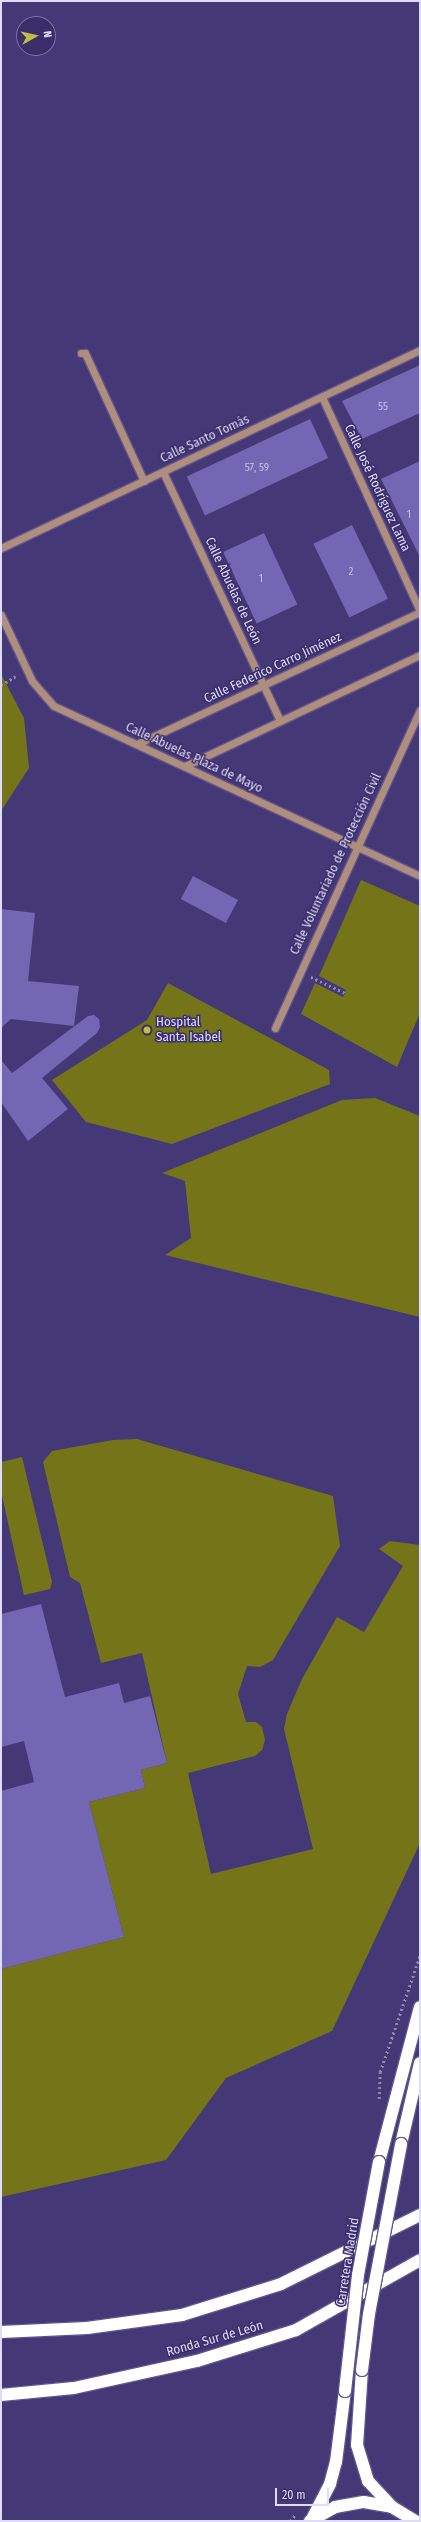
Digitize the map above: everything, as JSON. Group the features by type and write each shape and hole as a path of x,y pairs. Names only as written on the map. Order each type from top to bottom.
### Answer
{"highway":[{"name":"Carretera Madrid","path":"311,2521 330,2484 336,2462 358,2275 380,2162 420,2007"},
{"name":"Carretera Madrid","path":"392,2507 368,2481 357,2445 362,2370 369,2314 401,2144 420,2063"},
{"path":"1,2332 87,2328 182,2315 281,2284 420,2215"},
{"name":"Ronda Sur de León","path":"1,2395 74,2388 197,2361 296,2330 420,2260"},
{"name":"Carretera Madrid","path":"311,2521 335,2507 364,2502 392,2507 415,2519"}],"street":[{"name":"Calle Santo Tomás","path":"1,548 420,350"},
{"path":"82,353 85,353 144,481"},
{"name":"Calle José Rodríguez Lama","path":"322,397 420,612"},
{"name":"Calle Abuelas de León","path":"163,472 280,721"},
{"name":"Calle Federico Carro Jiménez","path":"137,744 420,612"},
{"name":"Calle Abuelas Plaza de Mayo","path":"1,615 27,670 42,695 54,706 420,876"},
{"path":"184,766 420,655"},
{"name":"Calle Voluntariado de Protección Civil","path":"275,1028 420,710"}],"path":[{"path":"1,685 27,670"},
{"path":"300,971 345,993"},
{"path":"379,2101 380,2072 420,1956"},
{"path":"290,2521 298,2511"}],"shaded area":[{"path":"1,674 24,718 29,768 1,811"},
{"path":"361,880 420,906 420,1013 397,1067 301,1014 315,983 343,997 345,993 346,990 319,976"},
{"path":"168,983 329,1070 330,1084 172,1144 86,1122 52,1080 147,1020"},
{"path":"375,1098 420,1116 420,1317 165,1255 191,1238 185,1181 162,1173 342,1100"},
{"path":"137,1439 333,1496 340,1546 273,1660 260,1667 247,1666 238,1694 246,1722 256,1722 262,1727 265,1740 262,1750 255,1756 188,1773 211,1874 313,1849 284,1729 287,1714 302,1679 337,1617 364,1632 403,1566 379,1549 390,1541 420,1545 420,1843 332,2031 226,2078 166,2160 1,2197 1,1969 124,1937 89,1802 145,1788 141,1770 167,1763 142,1653 101,1663 80,1583 70,1577 43,1462 52,1451 113,1440"},
{"path":"22,1457 52,1582 50,1589 24,1595 1,1491 1,1462"}],"building":[{"path":"420,365 420,413 362,439 342,401"},
{"path":"310,419 328,458 205,515 187,476"},
{"path":"420,461 420,557 381,479"},
{"path":"352,525 388,599 349,618 313,544"},
{"path":"264,533 297,605 257,624 223,552"},
{"path":"193,876 238,900 226,923 181,899"},
{"path":"1,909 35,913 28,981 79,986 74,1026 11,1019 1,1028"},
{"path":"94,1015 99,1019 100,1027 97,1033 42,1078 68,1109 28,1141 1,1102 1,1060 12,1073 88,1016"},
{"path":"41,1604 65,1697 119,1683 124,1703 150,1696 167,1763 141,1770 145,1788 89,1802 124,1937 1,1969 1,1791 34,1782 24,1741 1,1747 1,1614"}],"place":[{"name":"Hospital Santa Isabel","path":"147,1030"}]}
